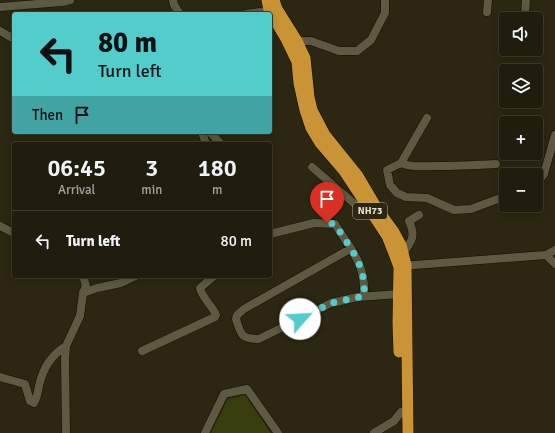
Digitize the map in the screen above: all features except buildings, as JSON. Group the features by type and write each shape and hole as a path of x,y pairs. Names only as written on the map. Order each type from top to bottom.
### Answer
{"highway":[{"name":"NH73","path":"272,5 297,41 305,58 312,110 325,135 358,176 401,245 403,253 398,323 402,433"},
{"name":"NH73","path":"272,5 297,62 301,90 311,128 320,143 344,171 387,236 395,256 402,266 408,433"}],"street":[{"path":"0,7 70,0"},
{"path":"173,0 174,5 179,12"},
{"path":"297,41 311,41 339,51 357,51 371,40 384,13 386,0"},
{"path":"487,12 488,0"},
{"path":"525,12 526,0"},
{"path":"252,12 272,5"},
{"path":"0,31 12,38"},
{"path":"427,118 401,163 387,170 390,185 397,193 406,197 427,198 454,210 471,209 499,199"},
{"path":"212,134 219,142"},
{"path":"543,175 554,139"},
{"path":"401,163 407,166 420,167 496,164"},
{"path":"312,167 365,213 373,216"},
{"path":"403,253 412,241 413,230 409,221 419,215"},
{"path":"272,234 314,223 335,224 358,261 363,273 364,296"},
{"path":"0,226 12,232"},
{"path":"350,249 237,314 236,319 242,336 251,339 259,339 331,303 364,296 399,294"},
{"path":"402,266 546,255 555,250"},
{"path":"546,255 555,264"},
{"path":"66,433 66,346 80,316 83,293 86,286 84,278"},
{"path":"83,293 97,288 121,283 132,278"},
{"path":"142,351 216,315 214,309 201,293 200,288 212,278"},
{"path":"0,377 25,384 30,401 34,403 41,379 49,363 56,353 66,346"},
{"path":"205,433 224,394 247,388 278,433"},
{"path":"374,433 394,421 401,412"}],"route":[{"path":"300,319 331,303 364,296 363,273 358,261 335,224 327,223"}]}
